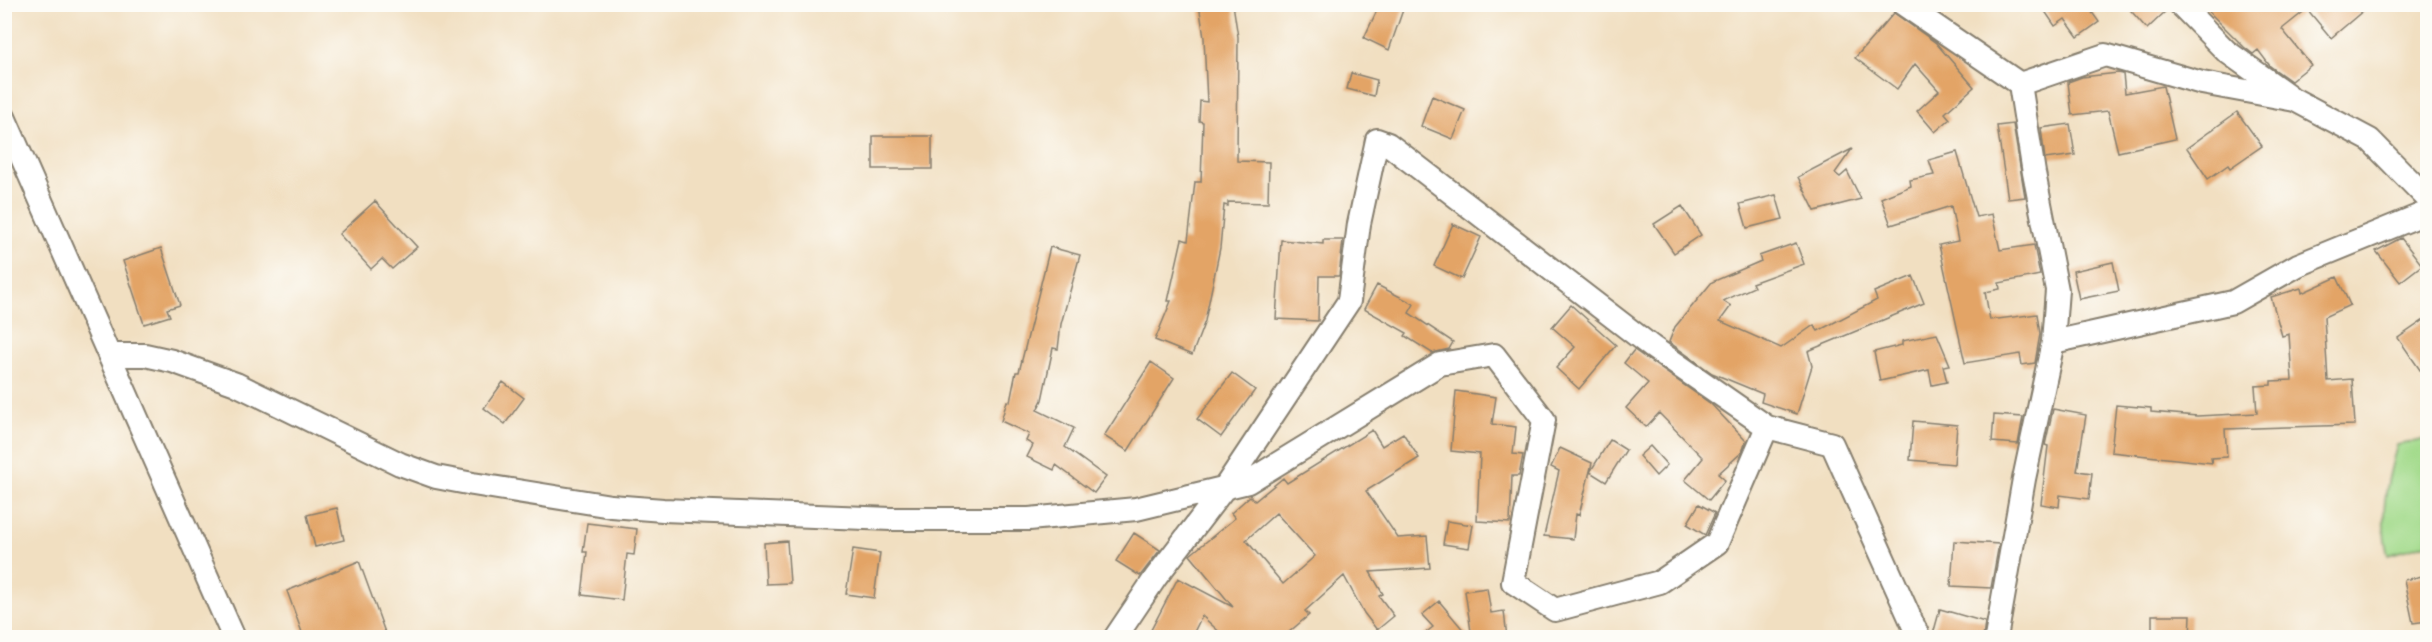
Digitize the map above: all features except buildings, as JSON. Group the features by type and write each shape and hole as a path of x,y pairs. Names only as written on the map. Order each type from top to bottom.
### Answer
{"street":[{"path":"1903,4 2020,84 2034,173 2057,290 2053,342 2024,479 1996,638"},
{"path":"2180,4 2226,51 2295,100 2370,140 2427,199"},
{"path":"2020,84 2105,55 2202,83 2295,100"},
{"path":"4,117 234,638"},
{"path":"1115,638 1156,578 1225,488 1349,301 1359,224 1377,140 1388,144 1652,347 1767,427 1832,444 1919,638"},
{"path":"2053,342 2233,302 2298,265 2427,212"},
{"path":"110,355 145,355 172,361 236,384 400,464 436,477 611,506 891,519 1029,519 1136,508 1248,482 1440,363 1494,355 1544,420 1513,582 1555,610 1660,582 1717,543 1767,427"}],"green space":[{"path":"2427,439 2427,544 2388,555 2384,528 2385,500 2397,445"}]}
